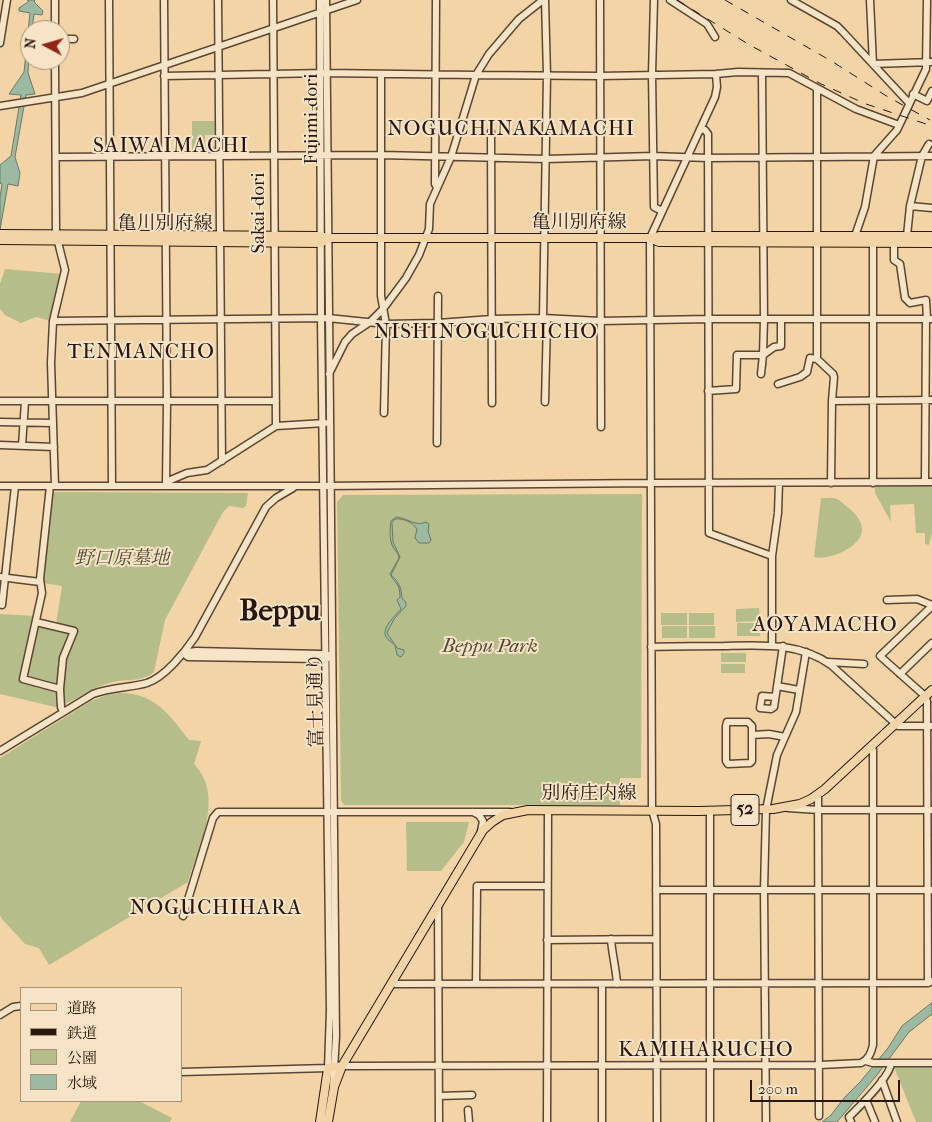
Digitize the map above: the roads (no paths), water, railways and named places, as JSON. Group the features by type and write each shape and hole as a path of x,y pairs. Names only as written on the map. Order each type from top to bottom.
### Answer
{"main road":[{"name":"亀川別府線","path":"0,234 6,238 545,239 650,238 660,236 763,240 894,239 932,242"},
{"name":"亀川別府線","path":"818,240 854,236 873,239"},
{"name":"亀川別府線","path":"894,239 907,236 932,236"},
{"name":"別府庄内線","path":"320,1122 335,1067 392,984 480,834 492,822 513,812 528,810 766,810 804,803 818,794 932,690"},
{"name":"別府庄内線","path":"328,1122 335,1067"}],"street":[{"path":"0,43 7,0"},
{"path":"55,0 55,20"},
{"path":"109,0 112,486"},
{"path":"164,0 166,484"},
{"path":"218,0 222,461"},
{"name":"Sakai-dori","path":"273,0 276,426"},
{"name":"Fujimi-dori","path":"320,0 323,11 324,239"},
{"name":"Fujimi-dori","path":"323,11 326,0"},
{"path":"0,106 82,93 357,0"},
{"path":"436,0 435,184 437,188"},
{"path":"600,0 601,427"},
{"path":"654,0 652,74 654,206 662,211"},
{"path":"670,0 707,24 715,37"},
{"path":"791,0 837,26 909,103"},
{"path":"870,0 873,64"},
{"path":"854,236 865,207 874,156 896,131 929,62 927,0"},
{"path":"540,1 547,75 545,402"},
{"path":"322,381 329,374 345,342 383,309 406,278 419,254 429,229 430,204 451,157 476,76 489,54 519,20 540,1"},
{"path":"873,64 929,62"},
{"path":"55,70 57,237 65,270 53,321 51,363 54,447 52,486 40,582 42,593 23,679 60,689"},
{"path":"164,76 323,73 476,76 789,73 856,109 899,124"},
{"path":"381,74 381,296 386,324 384,413"},
{"path":"657,1122 656,824 652,810 650,238 715,97 717,87 716,74"},
{"path":"761,374 764,319 762,74"},
{"path":"817,88 817,359"},
{"path":"914,94 927,101 931,95"},
{"path":"700,129 706,130 708,134 709,533 772,556"},
{"path":"491,132 492,402"},
{"path":"907,236 910,206 922,156 928,144"},
{"name":"Fujimi-dori","path":"324,155 321,217 324,239"},
{"path":"56,157 381,155 546,159 653,156 708,158 932,156"},
{"path":"910,206 932,208"},
{"path":"324,239 325,318 329,374 326,423"},
{"path":"873,239 873,483"},
{"path":"0,486 928,482 929,400 926,300 910,303 905,298 900,264 894,260 894,239"},
{"path":"438,296 438,443"},
{"path":"325,318 322,381 326,423"},
{"path":"53,321 325,318 386,324 492,319 600,321 709,318 928,319"},
{"path":"708,391 736,388 737,355 763,355 774,347 781,346 781,319"},
{"path":"778,384 800,377 808,372 810,358 817,359 833,374 831,482"},
{"path":"832,401 929,400"},
{"path":"0,402 276,401"},
{"path":"22,446 25,402"},
{"path":"0,422 53,423"},
{"path":"166,484 187,474 207,470 276,426 326,423"},
{"name":"富士見通り","path":"326,423 330,1011 335,1067"},
{"path":"0,445 54,447"},
{"path":"772,645 772,556 778,513 779,483"},
{"path":"2,606 2,577 15,486"},
{"path":"0,751 100,691 145,683 165,672 195,637 266,507 284,492 299,486"},
{"path":"2,577 40,582"},
{"path":"392,984 930,982 930,726 927,701 925,696 880,656 932,605 917,599 887,600"},
{"path":"36,622 74,631 63,658 60,689 63,712"},
{"path":"195,637 195,645 202,651"},
{"path":"900,674 932,644"},
{"path":"651,647 772,645 806,652 827,662 900,726 930,726"},
{"path":"776,697 782,646"},
{"path":"183,653 202,651 328,657"},
{"path":"766,1122 764,890 766,810 774,767 796,712 806,652"},
{"path":"183,653 188,656 328,657"},
{"path":"827,662 864,664"},
{"path":"777,686 799,690"},
{"path":"727,722 748,722 752,726 752,735 752,761 750,763 728,764 726,761 727,722"},
{"path":"752,735 769,734 785,736"},
{"path":"866,1061 873,1045 874,810 873,750 870,747"},
{"path":"818,794 819,1116"},
{"path":"784,808 819,810 930,810"},
{"path":"547,1122 548,810"},
{"path":"471,811 479,815 483,822 480,834"},
{"path":"183,916 213,818 218,812 513,812"},
{"path":"710,813 710,1122"},
{"path":"476,984 477,886 547,886"},
{"path":"656,890 930,890"},
{"path":"438,906 439,1122"},
{"path":"611,939 612,958 616,969 617,984"},
{"path":"547,940 656,940"},
{"path":"602,984 602,1122"},
{"path":"0,1014 13,1007 20,1006"},
{"path":"182,1072 438,1065 602,1064 656,1067 820,1065 861,1063 866,1061 873,1063 932,1063"},
{"path":"851,1122 849,1117 882,1080 891,1068 891,1063"},
{"path":"882,1080 897,1122"},
{"path":"439,1096 472,1095"},
{"path":"866,1100 875,1122"},
{"path":"468,1110 469,1122"}],"water":[{"path":"28,0 34,0 43,11 42,15 34,14 33,20 29,20 30,13 19,11 19,8"},
{"path":"24,70 28,70 35,94 26,95 15,157 20,173 18,186 8,184 0,230 2,184 0,183 0,165 11,156 21,95 9,94"},
{"path":"397,517 415,523 426,522 429,524 428,531 431,540 429,543 419,543 415,538 417,529 413,524 401,519 395,519 392,522 393,542 400,557 391,575 399,585 402,598 406,603 406,606 394,619 387,633 395,645 388,640 385,634 389,622 401,609 397,600 400,597 399,589 390,574 399,558 393,547 390,534 391,521"},
{"path":"395,645 397,648 404,650 401,657 397,655"},
{"path":"932,1003 932,1014 909,1032 877,1075 837,1122 822,1122 831,1115 860,1082 888,1048 902,1026"}],"railway":[{"path":"677,0 748,44 821,84 866,104 932,126"},
{"path":"725,0 930,120"}],"district":[{"name":"NOGUCHINAKAMACHI","path":"511,130"},
{"name":"SAIWAIMACHI","path":"171,147"},
{"name":"NISHINOGUCHICHO","path":"486,333"},
{"name":"TENMANCHO","path":"141,353"},
{"name":"Beppu","path":"280,613"},
{"name":"AOYAMACHO","path":"825,626"},
{"name":"NOGUCHIHARA","path":"216,909"},
{"name":"KAMIHARUCHO","path":"706,1051"}],"park label":[{"name":"野口原墓地","path":"122,559"},
{"name":"Beppu Park","path":"490,647"}]}
